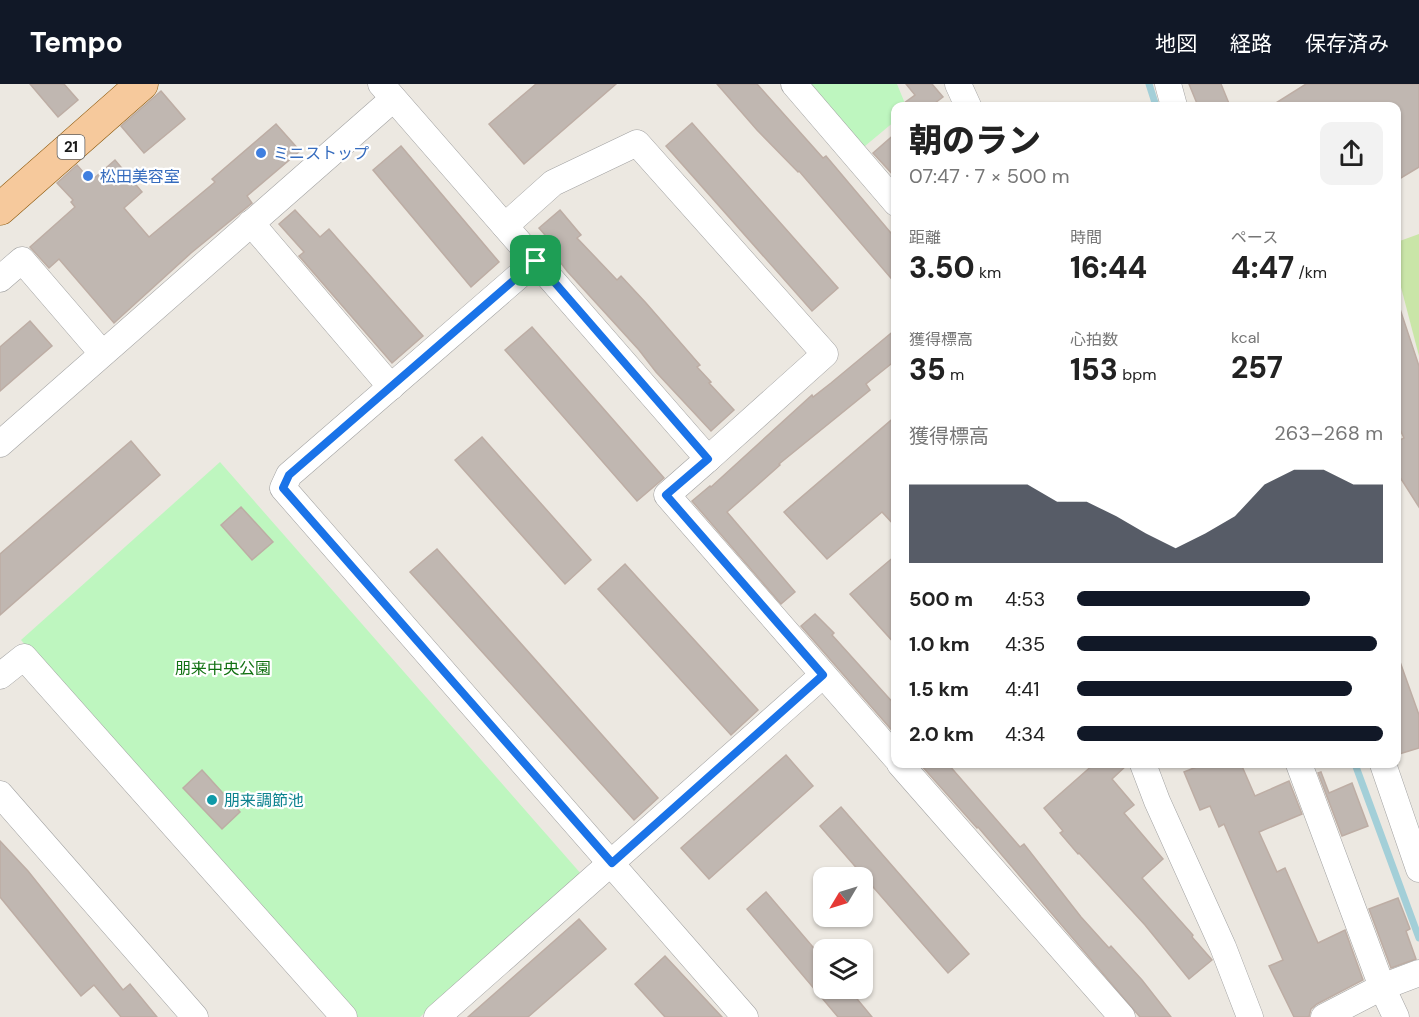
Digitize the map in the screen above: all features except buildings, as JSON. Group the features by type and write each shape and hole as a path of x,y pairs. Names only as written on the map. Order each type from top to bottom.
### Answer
{"main road":[{"name":"21","path":"0,210 142,84"}],"street":[{"path":"794,84 891,197"},
{"path":"958,84 966,102"},
{"path":"1168,84 1173,102"},
{"path":"0,444 251,223 387,92 708,459"},
{"path":"505,226 554,183 637,143 825,354 666,495 891,752"},
{"path":"251,223 391,387"},
{"path":"0,279 22,260 102,353"},
{"path":"536,261 289,475 283,488 745,1017"},
{"path":"0,676 24,657 344,1017"},
{"path":"437,1017 823,675"},
{"path":"904,768 1122,1017"},
{"path":"1145,768 1250,1017"},
{"path":"1300,768 1382,987 1396,1017"},
{"path":"1384,768 1419,869"},
{"path":"0,794 195,1017"},
{"path":"1324,1017 1382,987 1418,974"}],"green space":[{"path":"802,84 897,84 904,102 891,102 891,124 859,151"},
{"path":"1419,234 1419,356 1401,287 1401,241"},
{"name":"朋来中央公園","path":"220,462 582,875 420,1017 353,1017 21,640"}],"waterway":[{"path":"1149,84 1155,102"},
{"path":"1356,768 1419,938"}],"place":[{"name":"ミニストップ","path":"261,153"},
{"name":"松田美容室","path":"88,176"},
{"name":"朋来調節池","path":"212,800"}],"route":[{"path":"536,261 708,459 666,495 823,675 612,863 283,488 289,475 536,261"}]}
